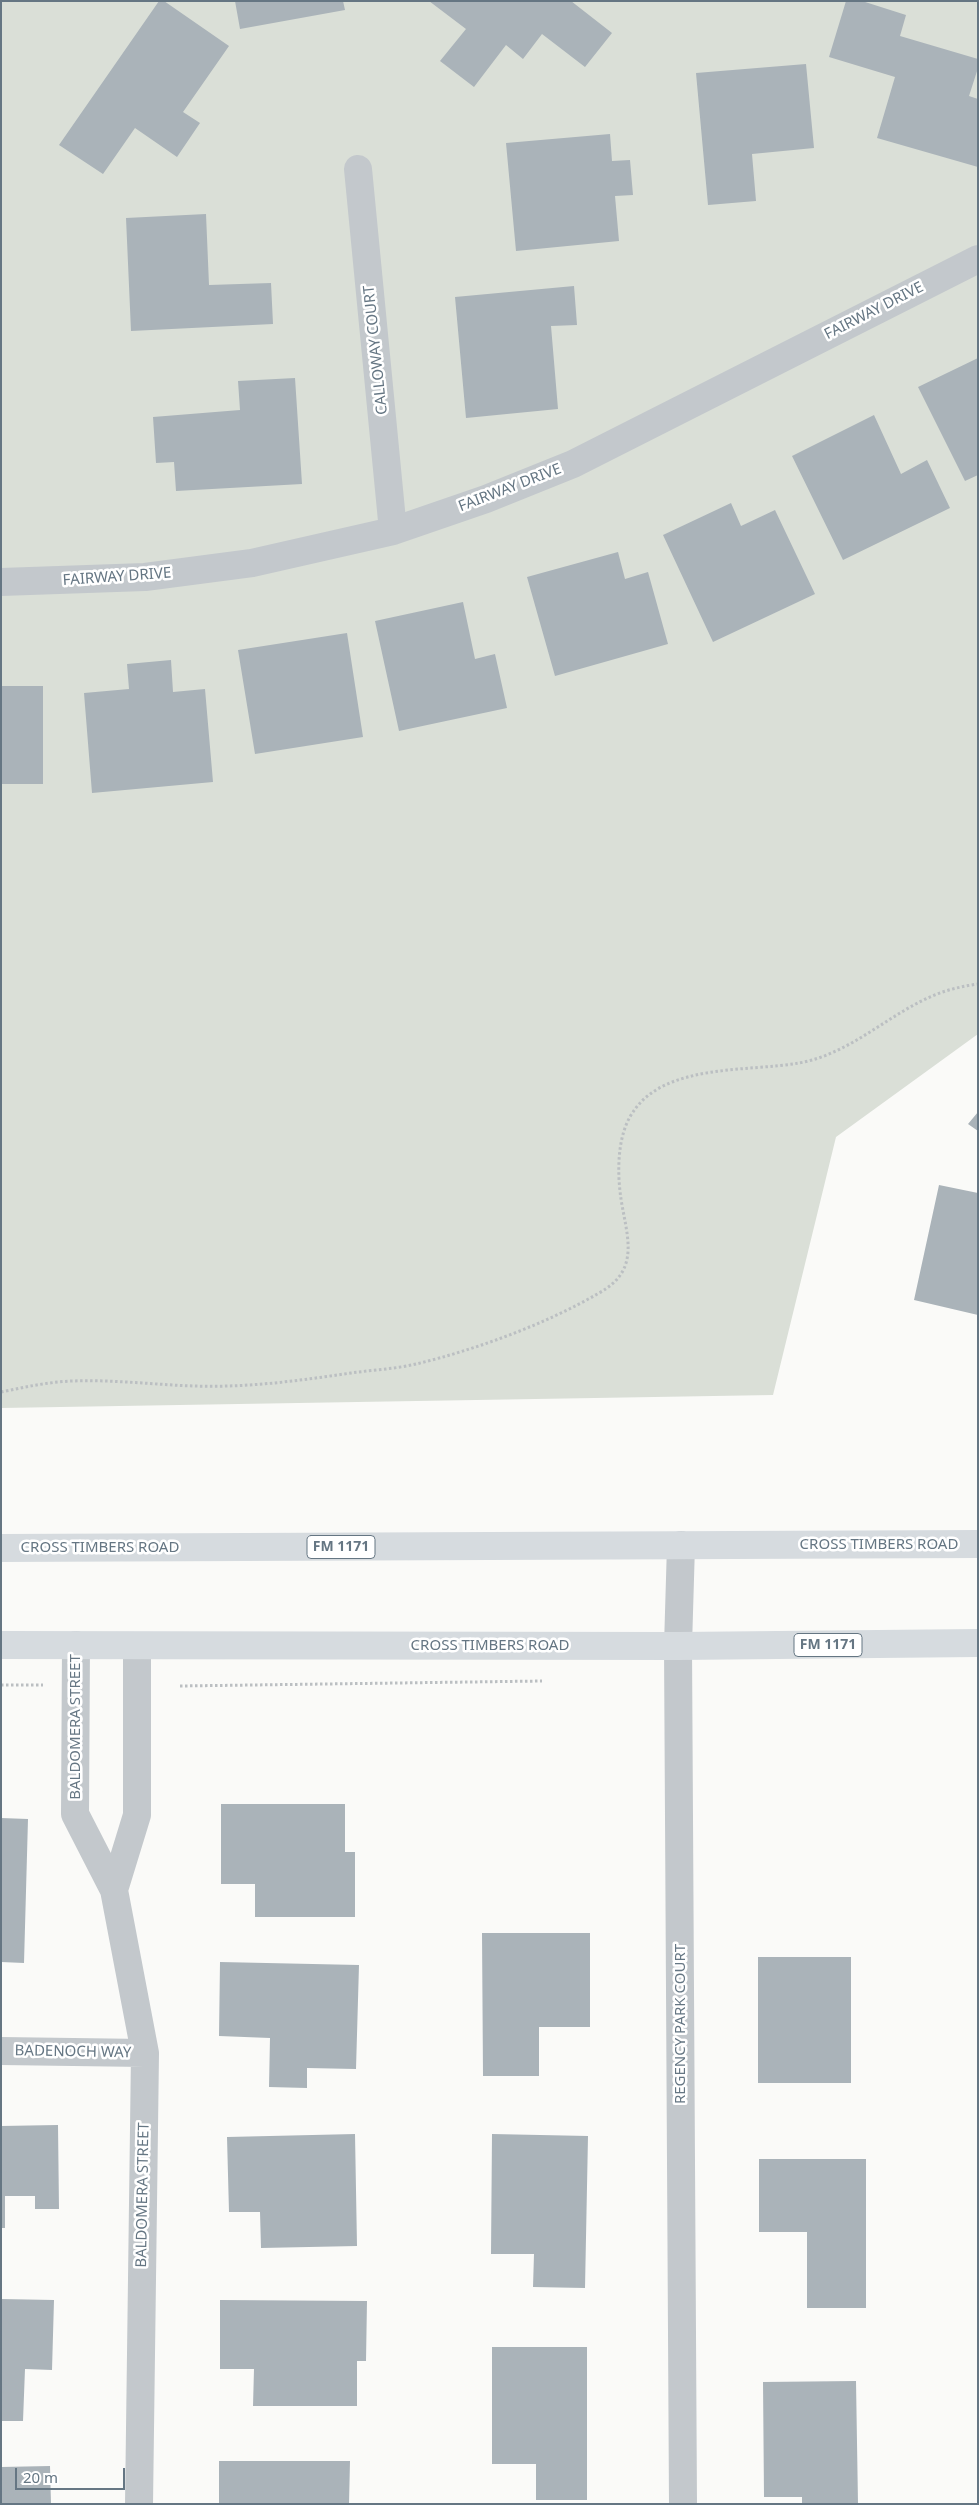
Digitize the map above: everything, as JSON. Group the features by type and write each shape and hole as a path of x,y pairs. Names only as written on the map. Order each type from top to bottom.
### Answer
{"main road":[{"name":"CROSS TIMBERS ROAD","path":"1,1548 978,1544"},
{"name":"CROSS TIMBERS ROAD","path":"1,1645 678,1646 978,1643"}],"street":[{"name":"CALLOWAY COURT","path":"358,169 393,531"},
{"name":"FAIRWAY DRIVE","path":"1,582 144,577 252,563 393,531 486,499 573,464 978,259"},
{"name":"REGENCY PARK COURT","path":"681,1545 678,1646 680,1720 682,2504"},
{"name":"BALDOMERA STREET","path":"76,1645 75,1814 114,1890 145,2054 139,2504"},
{"name":"BALDOMERA STREET","path":"114,1890 137,1815 137,1646"},
{"name":"BADENOCH WAY","path":"1,2051 145,2054"}],"path":[{"path":"1,1392 46,1383 72,1381 216,1386 267,1384 404,1366 460,1351 544,1320 602,1292 623,1271 628,1260 628,1232 621,1196 620,1152 624,1129 633,1111 646,1098 665,1086 704,1073 799,1063 820,1058 845,1047 936,995 978,984"},
{"path":"180,1686 550,1681"},
{"path":"1,1685 46,1685"}],"shaded area":[{"path":"1,1 978,1 978,1034 836,1137 773,1395 1,1408"}],"building":[{"path":"159,1 164,1 229,46 183,112 200,123 177,157 135,128 103,174 59,145"},
{"path":"235,1 343,1 345,10 240,29"},
{"path":"429,1 571,1 612,33 585,67 542,34 523,59 506,45 474,87 440,61 466,29"},
{"path":"846,1 862,1 906,15 900,36 978,59 978,68 969,96 978,99 978,167 877,138 895,77 829,57"},
{"path":"806,64 814,148 752,154 756,201 708,205 696,73"},
{"path":"610,134 612,161 630,160 633,195 615,196 619,241 516,251 506,143"},
{"path":"206,214 209,285 271,283 273,324 131,331 126,218"},
{"path":"574,286 577,325 551,326 558,409 466,418 455,297"},
{"path":"978,358 978,475 965,481 918,387"},
{"path":"295,378 302,484 176,491 174,462 156,463 153,417 240,410 238,381"},
{"path":"874,415 901,474 927,460 950,508 843,560 792,456"},
{"path":"731,503 741,526 775,510 815,594 713,642 663,535"},
{"path":"618,552 625,579 648,572 668,644 555,676 527,577"},
{"path":"463,602 475,659 495,654 507,708 399,731 375,621"},
{"path":"347,633 363,737 255,754 238,650"},
{"path":"171,660 173,692 205,689 213,782 92,793 84,693 129,689 127,664"},
{"path":"1,686 43,686 43,784 1,784"},
{"path":"978,1112 978,1131 968,1124"},
{"path":"939,1185 978,1193 978,1315 914,1300"},
{"path":"221,1804 345,1804 345,1852 355,1852 355,1917 255,1917 255,1884 221,1884"},
{"path":"1,1818 28,1819 24,1963 1,1962"},
{"path":"482,1933 590,1933 590,2027 539,2027 539,2076 483,2076"},
{"path":"758,1957 851,1957 851,2083 758,2083"},
{"path":"220,1962 359,1965 356,2069 307,2068 307,2088 269,2087 270,2038 219,2036"},
{"path":"58,2125 59,2209 35,2209 35,2196 5,2196 5,2228 1,2228 1,2126"},
{"path":"355,2134 357,2246 261,2248 260,2212 229,2212 227,2137"},
{"path":"492,2134 588,2136 585,2288 533,2287 534,2254 491,2254"},
{"path":"759,2159 866,2159 866,2308 807,2308 807,2232 759,2232"},
{"path":"1,2299 54,2300 52,2370 25,2369 23,2421 1,2421"},
{"path":"220,2300 367,2301 366,2361 357,2361 357,2406 253,2406 254,2369 220,2369"},
{"path":"492,2347 587,2347 587,2500 536,2500 536,2464 492,2464"},
{"path":"856,2381 858,2504 802,2504 802,2497 764,2497 763,2382"},
{"path":"219,2461 350,2461 349,2504 219,2504"},
{"path":"50,2466 51,2504 1,2504 1,2467"}]}
